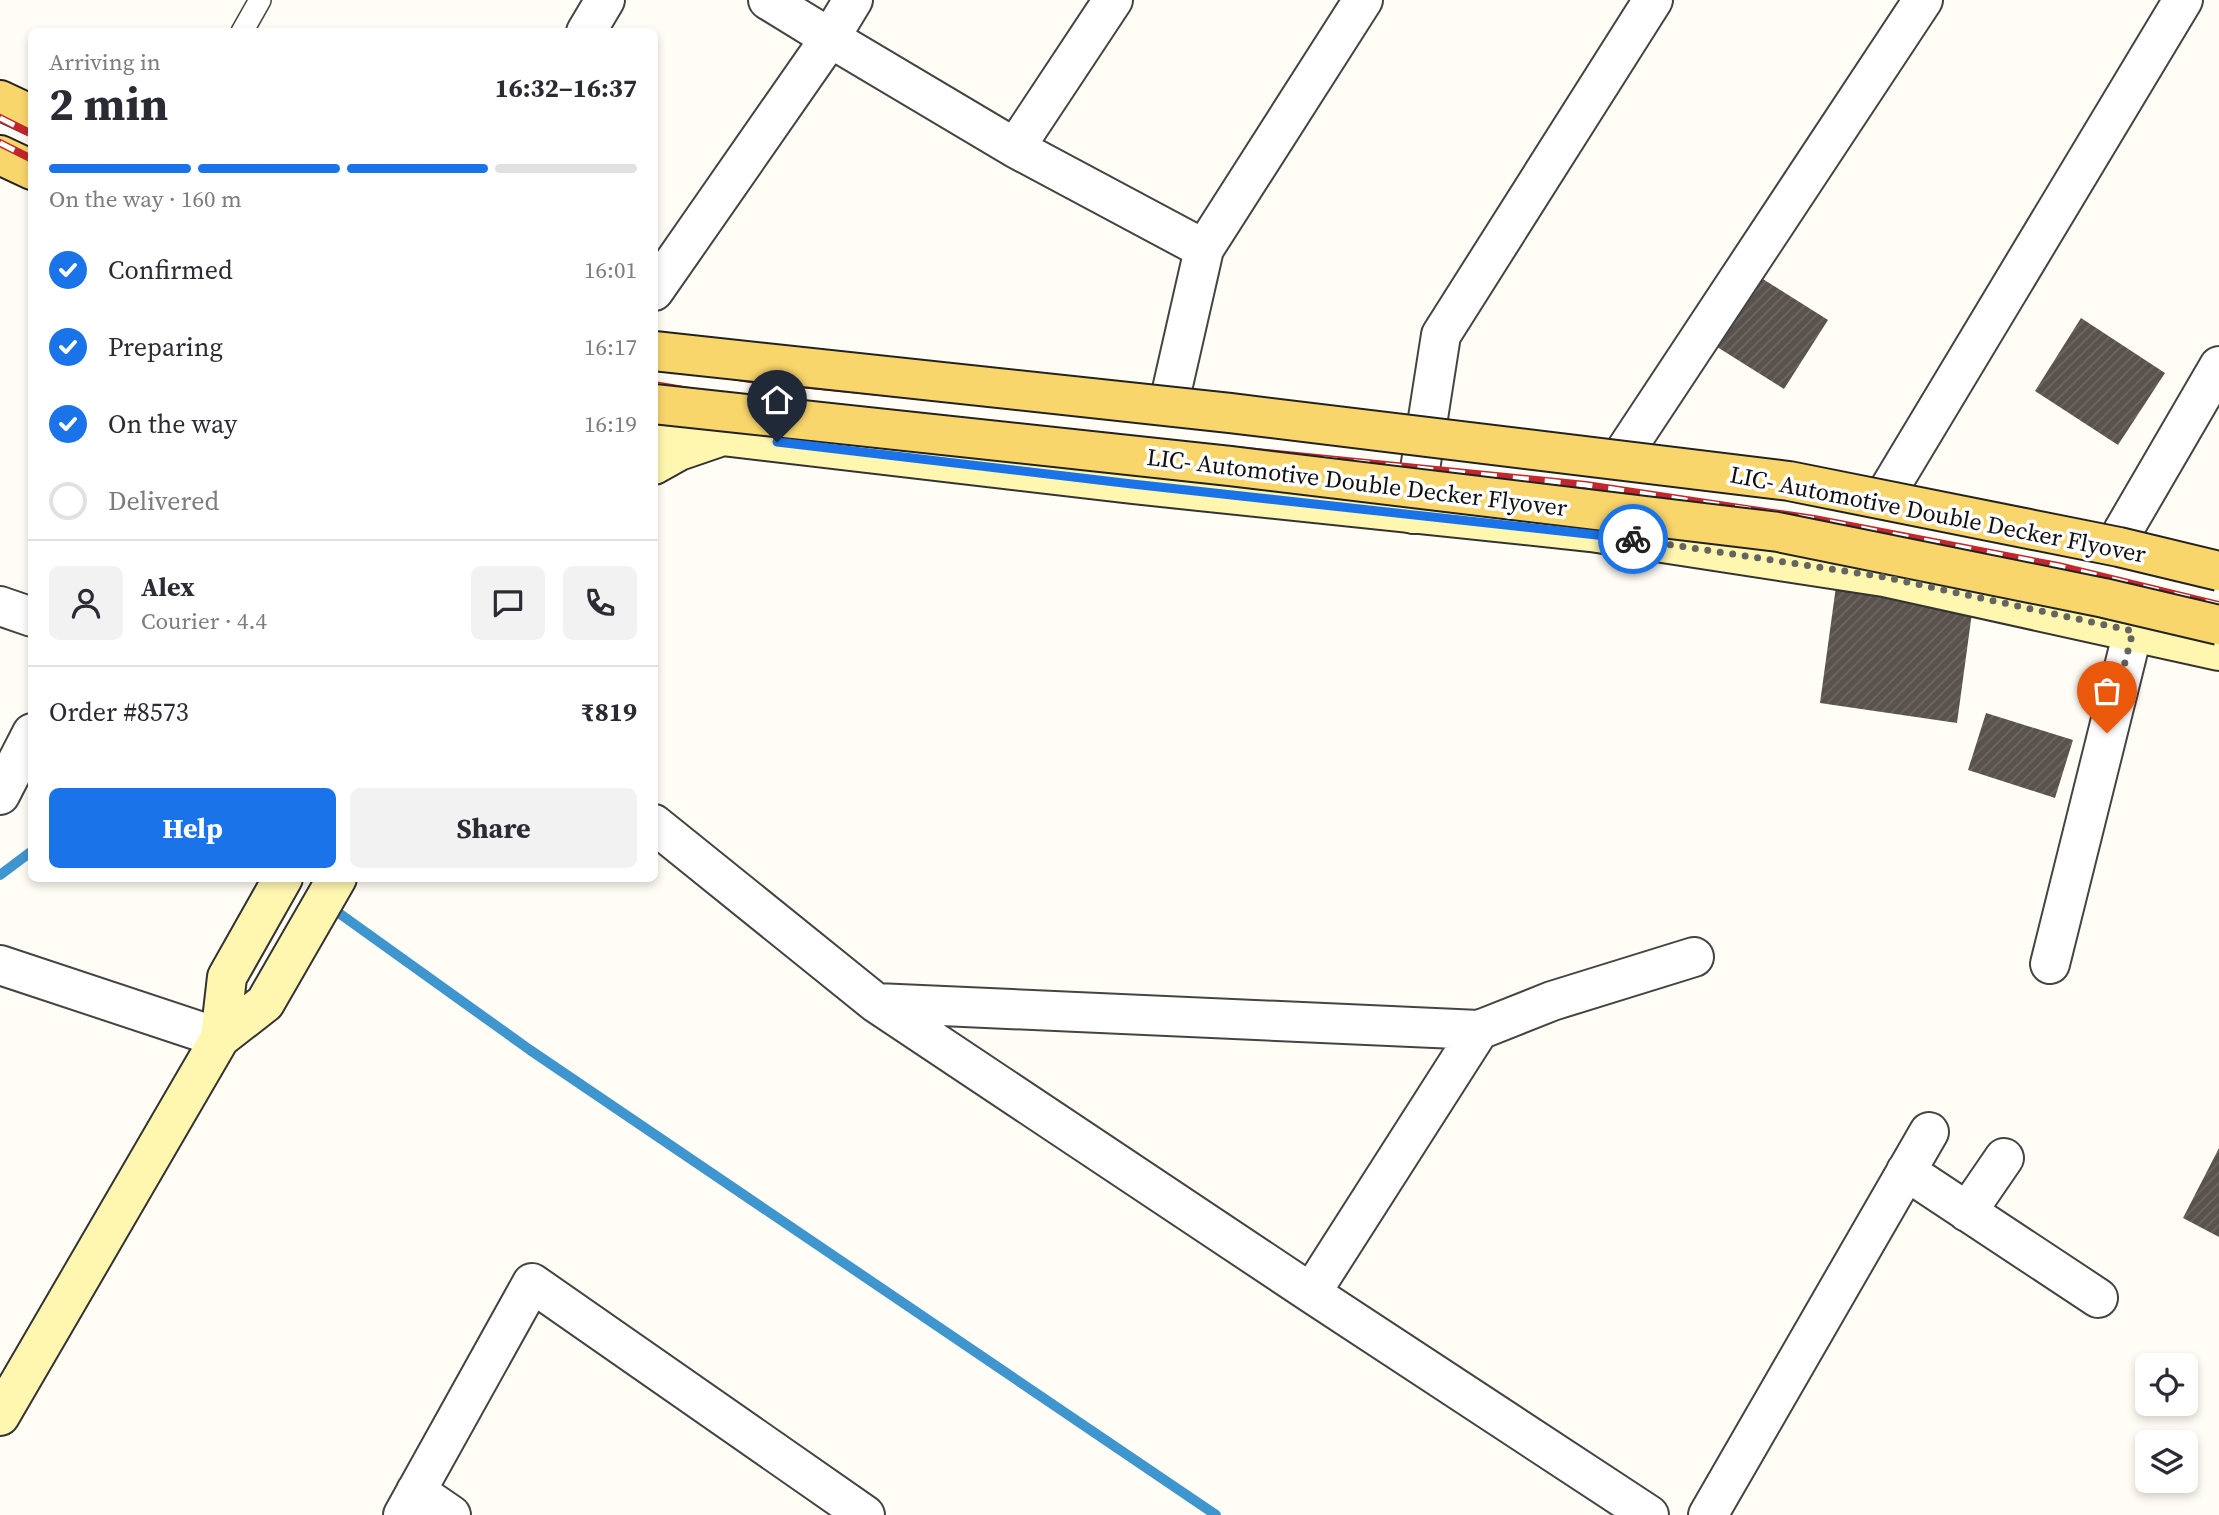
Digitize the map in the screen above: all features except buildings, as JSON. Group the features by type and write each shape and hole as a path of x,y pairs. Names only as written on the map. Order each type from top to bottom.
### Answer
{"main road":[{"path":"0,82 28,95"},
{"path":"0,100 28,113"},
{"path":"0,155 28,168"},
{"path":"0,173 28,186"},
{"path":"658,333 1741,461 2123,531 2219,553"},
{"name":"LIC- Automotive Double Decker Flyover","path":"658,351 1230,413 1789,481 2119,547 2219,571"},
{"name":"LIC- Automotive Double Decker Flyover","path":"658,404 1230,467 1778,532 2104,597 2219,625"},
{"path":"658,428 1145,486 1591,532 1884,577 2219,651"},
{"path":"658,463 723,436"},
{"path":"220,1038 227,977 281,882"},
{"path":"0,1416 220,1038 265,1003 335,882"}],"street":[{"path":"588,28 605,0"},
{"path":"768,0 1015,148 1203,249"},
{"path":"658,285 830,38 853,0"},
{"path":"1015,148 1112,0"},
{"path":"1171,394 1203,249 1363,0"},
{"path":"1413,514 1441,335 1653,0"},
{"path":"1627,448 1923,0"},
{"path":"1889,489 2183,0"},
{"path":"2123,531 2219,366"},
{"path":"0,606 28,616"},
{"path":"2050,964 2133,631"},
{"path":"0,795 28,741"},
{"path":"658,827 876,1003 1649,1515"},
{"path":"876,1003 1479,1030 1552,1001 1694,957"},
{"path":"0,965 220,1038"},
{"path":"1311,1293 1479,1030"},
{"path":"1707,1515 1929,1132"},
{"path":"1967,1212 2004,1157"},
{"path":"1906,1171 2098,1298"},
{"path":"451,1515 409,1503 532,1283 865,1515"}],"lane":[{"path":"245,28 260,0"}],"waterway":[{"path":"0,875 28,854"},
{"path":"336,911 530,1050 1216,1515"}],"railway":[{"path":"0,118 28,132"},
{"path":"0,143 28,157"},
{"path":"658,364 750,379 1589,463 1818,497 2063,544 2219,582"},
{"path":"658,386 747,401 1586,485 1814,519 2058,566 2219,605"}],"way so far":[{"path":"1633,539 1884,577 2133,631 2107,733"}],"route":[{"path":"777,442 1132,484 1591,532 1633,539"}]}
